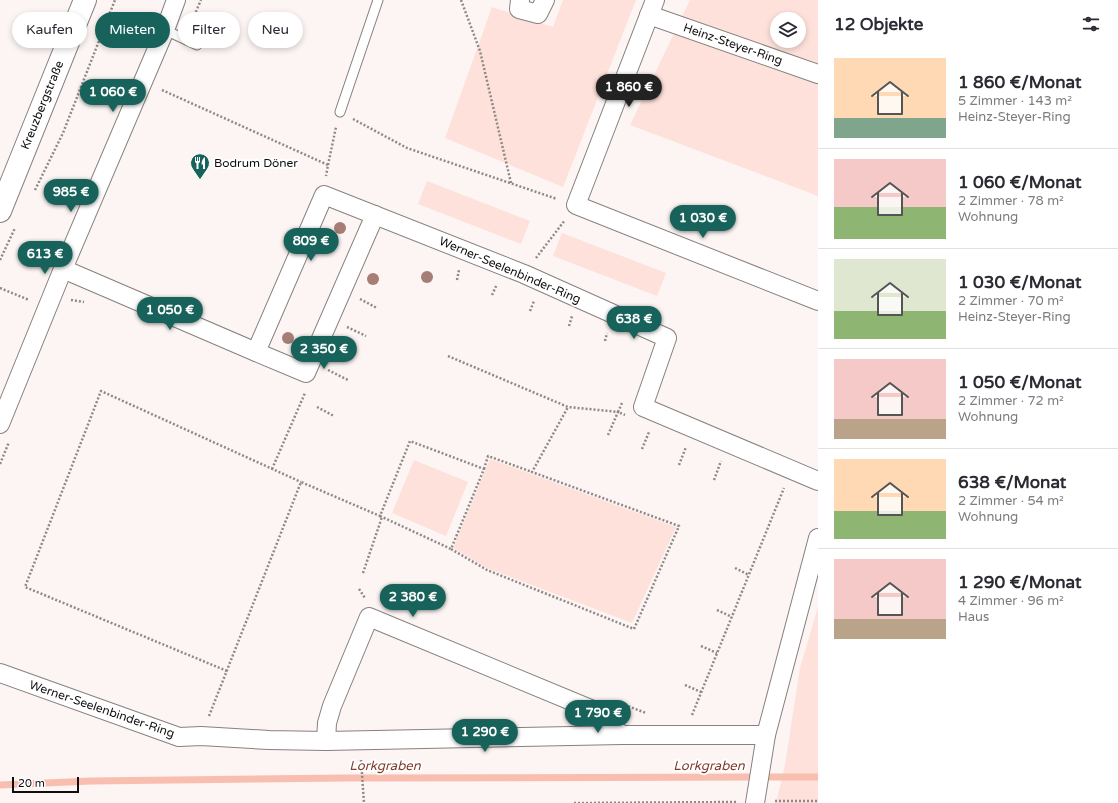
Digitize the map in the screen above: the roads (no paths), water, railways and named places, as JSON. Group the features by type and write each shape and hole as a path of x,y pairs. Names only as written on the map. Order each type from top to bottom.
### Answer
{"street":[{"name":"Kreuzbergstraße","path":"0,211 85,0"},
{"path":"170,16 176,0"},
{"path":"520,0 519,9 538,14 545,0"},
{"name":"Heinz-Steyer-Ring","path":"818,74 652,7 576,205 818,301"},
{"path":"0,424 63,268 157,48"},
{"name":"Werner-Seelenbinder-Ring","path":"256,352 324,195 524,274 667,338 637,412 818,481"},
{"path":"63,268 306,374 375,215"},
{"path":"755,802 766,735 818,538"},
{"path":"326,741 332,706 369,617 593,710 622,735"},
{"name":"Werner-Seelenbinder-Ring","path":"0,673 179,737 201,736 269,740 326,741 622,735 766,735"}],"lane":[{"path":"340,112 378,0"}],"waterway":[{"name":"Lorkgraben","path":"0,785 91,781 346,778 818,777"}],"place":[{"name":"Bodrum Döner","path":"200,180"}]}
